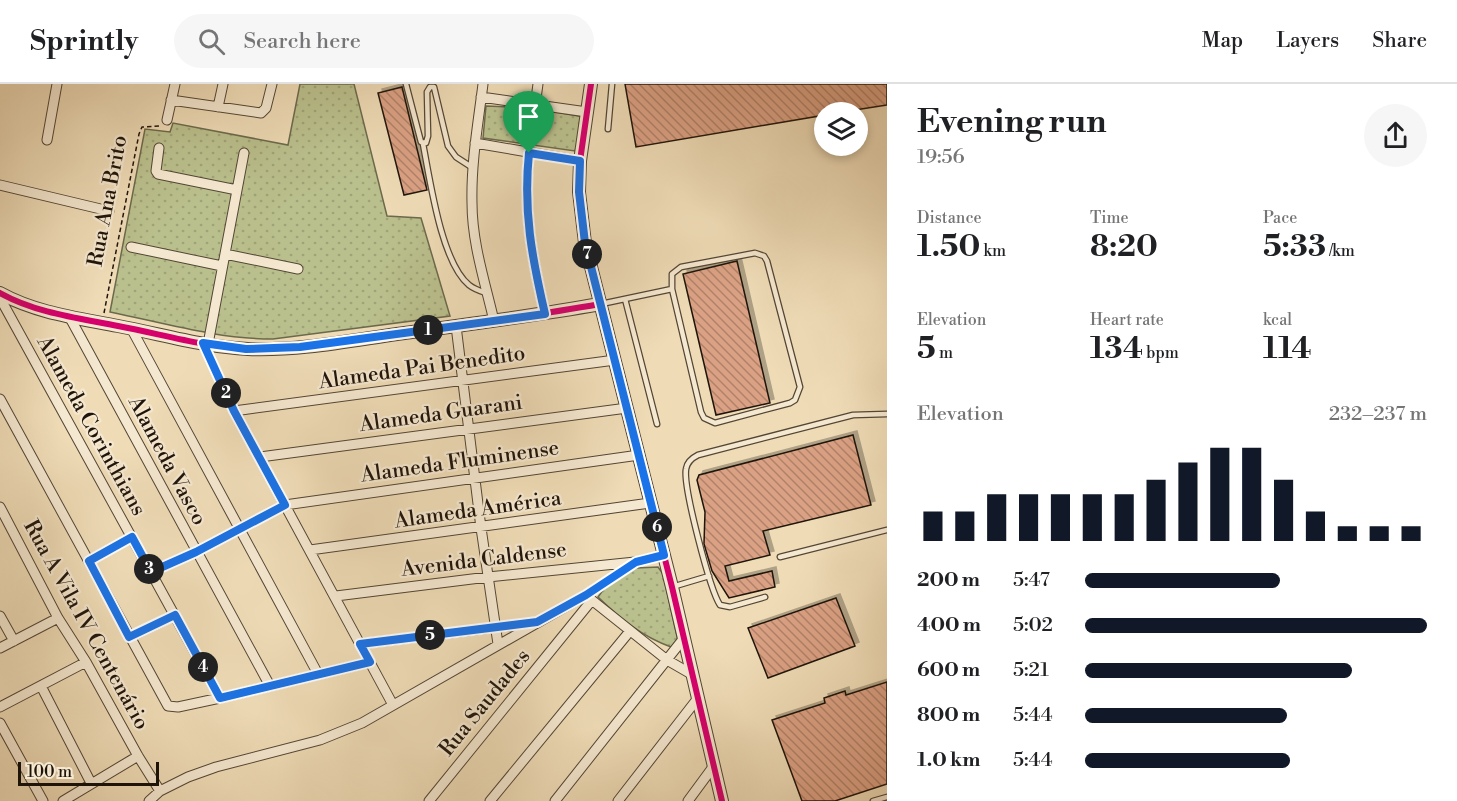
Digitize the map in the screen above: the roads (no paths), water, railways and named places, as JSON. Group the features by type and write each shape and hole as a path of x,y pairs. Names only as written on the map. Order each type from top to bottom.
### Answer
{"street":[{"path":"47,140 57,84"},
{"path":"167,120 175,84"},
{"path":"218,107 224,84"},
{"path":"171,100 258,113 264,111 272,84"},
{"path":"483,84 472,168 472,204 474,229 494,321"},
{"path":"535,106 538,84"},
{"path":"591,84 580,161 581,216 585,243 672,587 722,801"},
{"path":"481,97 587,112"},
{"path":"475,143 580,161"},
{"path":"159,148 156,171 158,174 237,190"},
{"path":"244,153 206,343 234,411 393,705"},
{"path":"529,153 526,181 528,229 545,314"},
{"path":"0,186 109,211"},
{"path":"130,247 222,266"},
{"path":"225,254 298,269"},
{"path":"0,295 36,308 69,316 246,349 300,347 545,314 600,304"},
{"name":"Alameda Corinthians","path":"0,295 220,698"},
{"name":"Alameda Vasco","path":"69,316 270,686"},
{"path":"456,326 498,644"},
{"path":"130,328 318,674"},
{"name":"Alameda Pai Benedito","path":"234,411 615,360"},
{"path":"0,399 166,704 170,706 220,698 370,662"},
{"name":"Alameda Guarani","path":"260,457 627,408"},
{"name":"Alameda Fluminense","path":"151,572 196,552 285,505 639,455"},
{"name":"Alameda América","path":"310,550 650,503"},
{"name":"Rua A Vila IV Centenário","path":"0,507 58,618 160,791"},
{"path":"89,561 132,537"},
{"path":"149,801 160,791 216,766 320,740 362,723 537,622 589,598 636,562 664,555"},
{"name":"Avenida Caldense","path":"336,596 636,562"},
{"path":"589,598 667,660 693,675"},
{"name":"Rua Saudades","path":"429,801 589,598"},
{"path":"129,637 175,615"},
{"path":"0,616 14,641"},
{"path":"0,648 58,618"},
{"path":"360,644 537,622"},
{"path":"490,801 630,632"},
{"path":"555,801 684,638"},
{"path":"0,707 86,662"},
{"path":"41,686 91,783"},
{"path":"618,801 698,698"},
{"path":"0,723 43,801"},
{"path":"63,801 138,756"},
{"path":"688,801 713,767"}],"lane":[{"path":"406,84 418,138 423,144 439,221 456,267 468,285 488,294"},
{"path":"608,129 612,84"},
{"path":"423,144 426,143 428,136 427,92 430,87 434,87 448,147 456,157 472,168"},
{"path":"755,253 764,256 800,387 795,400 715,423 704,418 672,289 672,274 681,267 755,253"},
{"path":"600,304 672,289"},
{"path":"625,299 657,424"},
{"path":"765,597 730,607 720,606 709,576 687,489 686,470 692,458 698,454 853,415 887,414"},
{"path":"780,557 887,530"},
{"path":"672,587 709,576"},
{"path":"873,801 887,797"}]}
